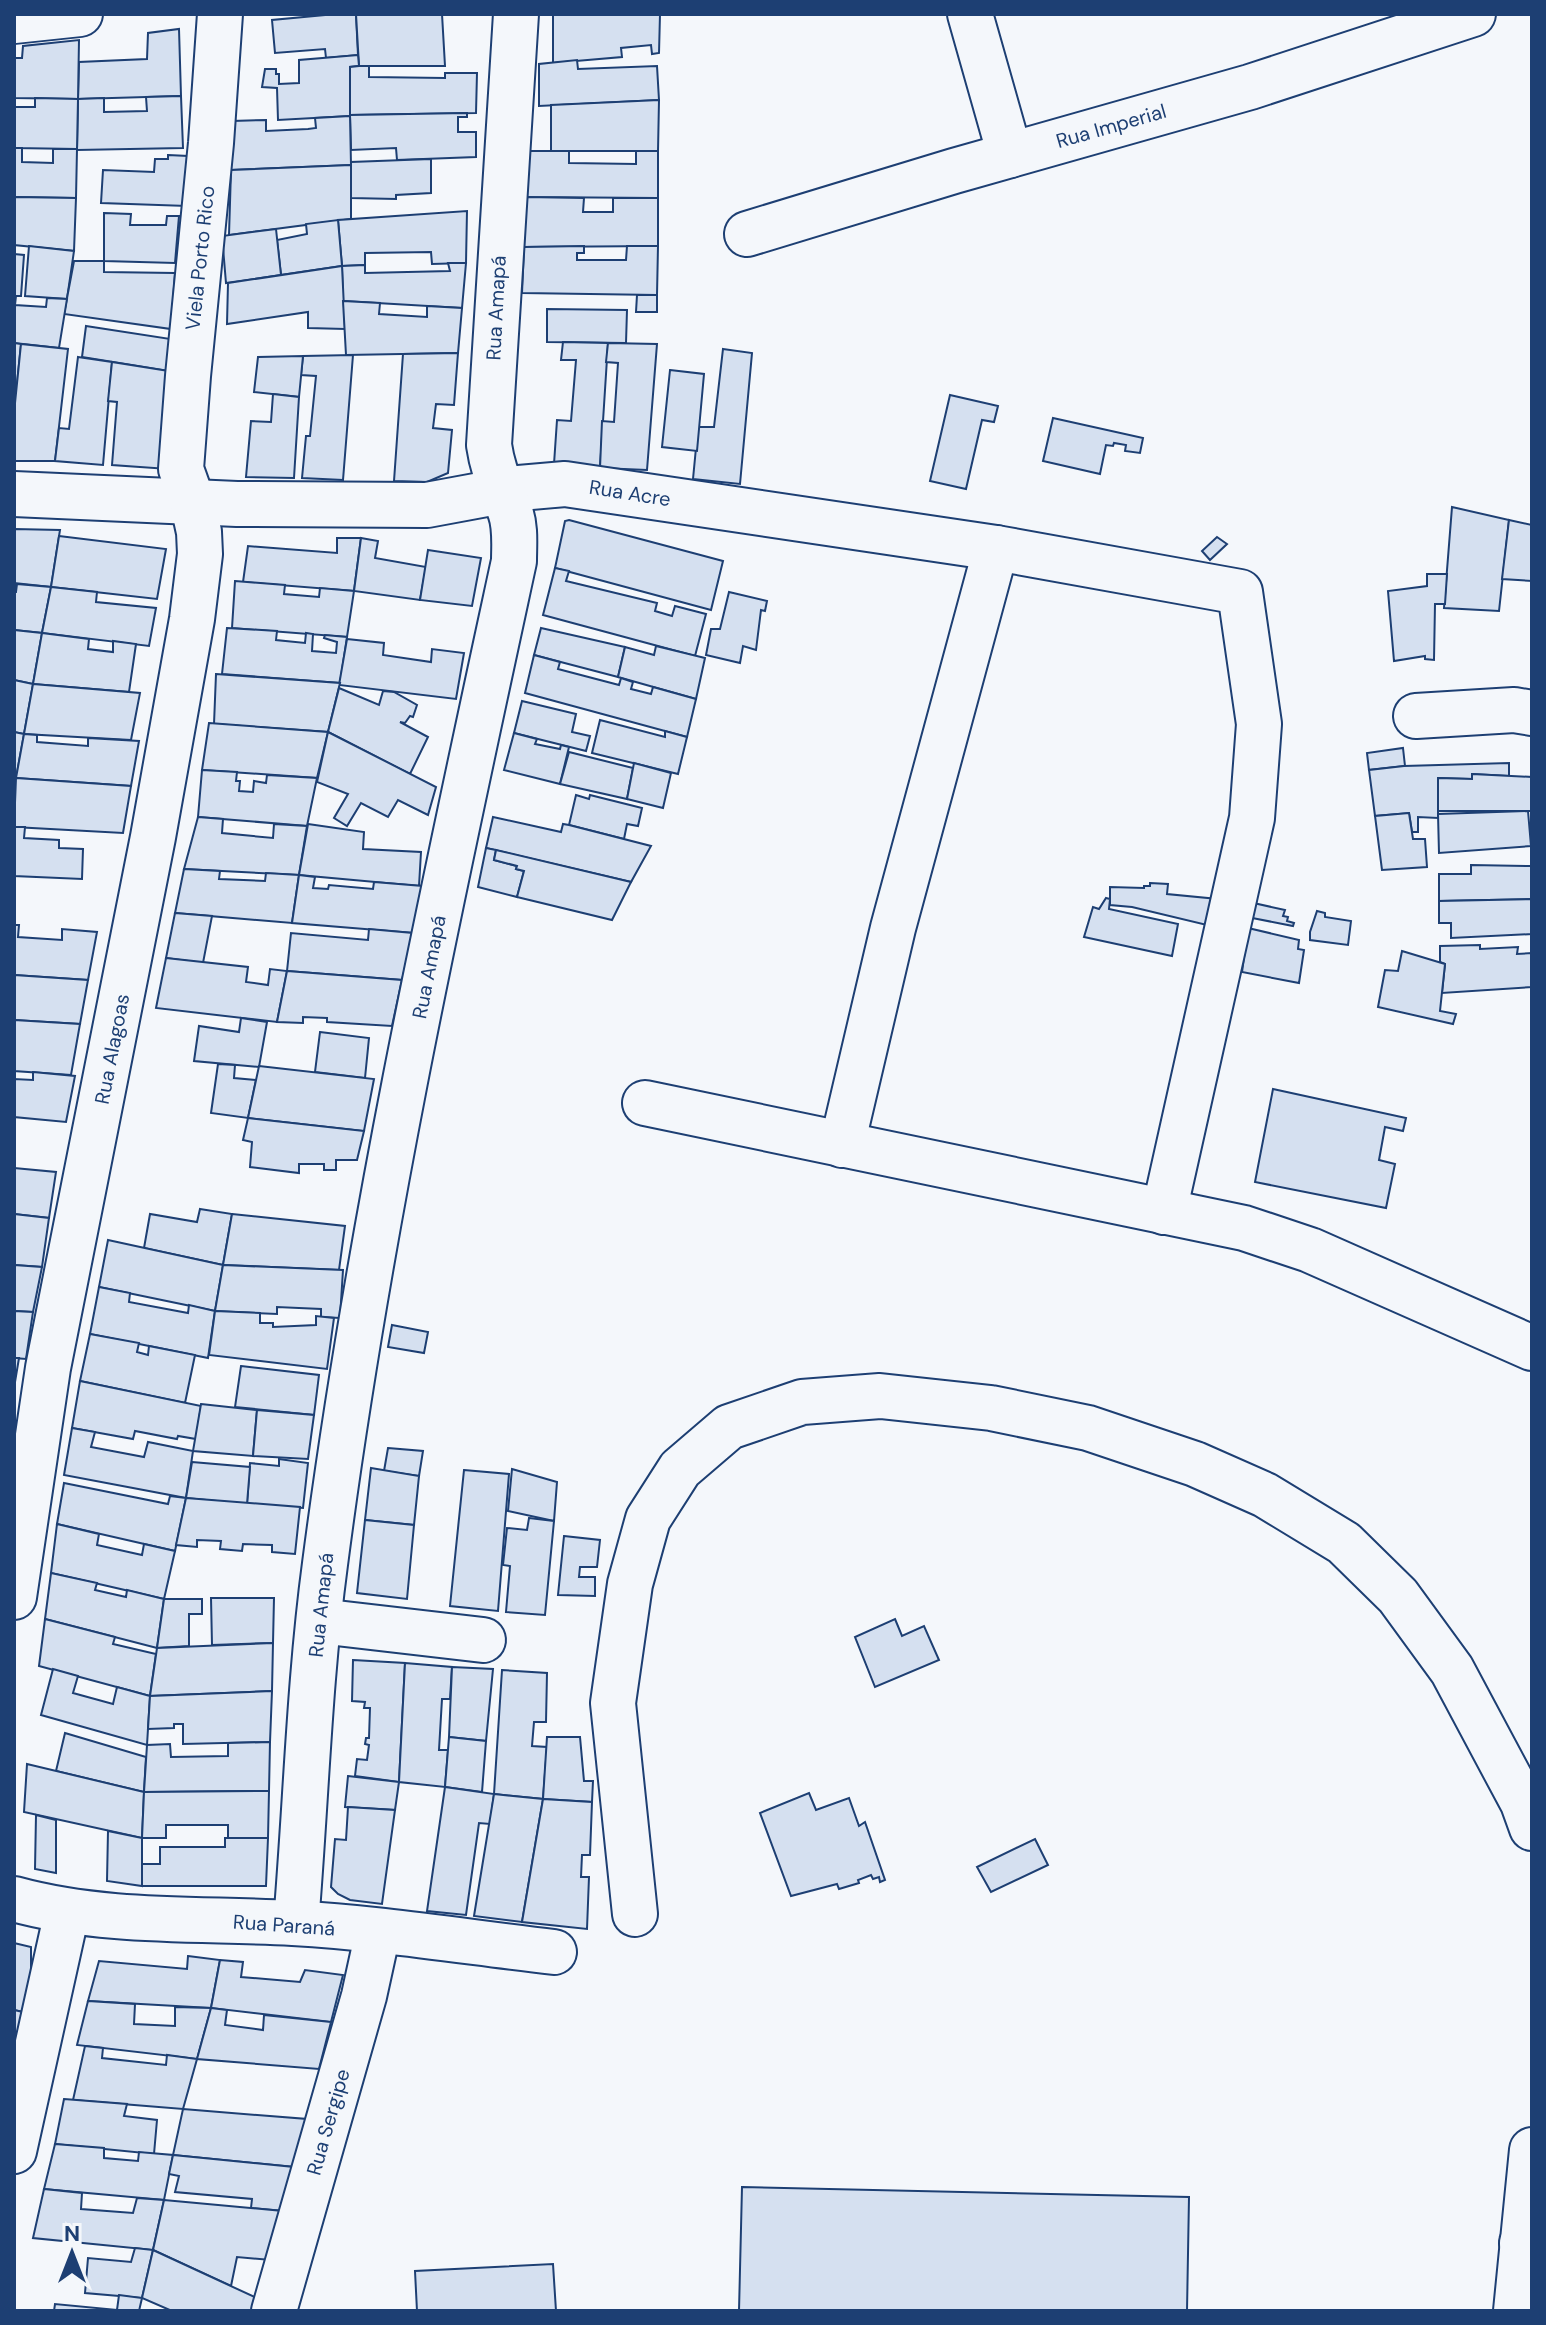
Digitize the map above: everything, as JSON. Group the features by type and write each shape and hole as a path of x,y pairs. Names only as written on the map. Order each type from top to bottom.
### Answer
{"street":[{"path":"14,21 80,14"},
{"name":"Viela Porto Rico","path":"192,500 181,469 220,14"},
{"name":"Rua Amapá","path":"296,1923 319,1621 365,1286 514,561 511,512 500,492 489,445 516,14"},
{"path":"970,14 1010,155"},
{"name":"Rua Imperial","path":"747,234 1250,87 1473,14"},
{"name":"Rua Acre","path":"14,494 237,504 427,505 565,484 996,548 1240,592 1259,724 1252,818 1164,1212"},
{"name":"Rua Alagoas","path":"14,1597 48,1368 153,837 192,619 200,554 192,500"},
{"path":"842,1145 893,928 996,548"},
{"path":"1416,716 1514,710 1532,713"},
{"path":"645,1103 1244,1228 1310,1250 1532,1348"},
{"path":"635,1914 613,1703 630,1584 648,1519 680,1469 729,1427 802,1402 880,1396 991,1408 1088,1428 1195,1464 1265,1495 1344,1543 1398,1596 1452,1670 1523,1803 1532,1828"},
{"path":"319,1621 483,1640"},
{"name":"Rua Paraná","path":"14,1899 67,1912 121,1917 296,1923 554,1952"},
{"path":"14,2151 67,1912"},
{"name":"Rua Sergipe","path":"274,2311 364,1996 378,1932"},
{"path":"1516,2311 1527,2247 1532,2150"}],"building":[{"path":"356,14 358,55 326,58 325,49 275,53 272,20"},
{"path":"356,14 442,14 445,66 359,66"},
{"path":"553,14 660,14 659,53 652,54 651,45 621,48 622,57 553,63"},
{"path":"179,29 181,96 78,99 79,62 147,59 148,33"},
{"path":"79,40 78,99 14,98 14,58 22,58 23,46"},
{"path":"358,55 359,66 350,67 350,116 278,120 277,88 262,87 265,69 276,69 279,84 299,83 299,60"},
{"path":"577,60 578,69 657,66 659,100 539,106 539,64"},
{"path":"369,66 369,77 445,78 445,73 477,73 476,113 350,115 350,67"},
{"path":"181,96 183,148 77,150 78,99 104,98 104,112 147,111 146,97"},
{"path":"35,98 78,99 77,149 14,148 14,107 35,107"},
{"path":"659,100 658,151 551,151 551,105"},
{"path":"467,113 467,117 458,117 458,132 476,132 476,157 397,160 396,148 351,150 350,115"},
{"path":"350,116 351,165 231,170 232,121 266,120 266,131 316,128 315,118"},
{"path":"14,148 22,148 22,162 53,163 53,149 77,149 76,198 14,197"},
{"path":"527,151 569,151 569,163 636,164 636,151 658,151 658,198 525,197"},
{"path":"168,155 188,156 187,206 101,203 103,170 154,172 155,159 168,159"},
{"path":"431,159 431,193 396,195 396,199 351,198 351,162"},
{"path":"351,165 351,219 229,235 231,170"},
{"path":"14,197 76,198 74,251 14,245"},
{"path":"525,197 584,198 583,212 613,212 613,198 658,198 658,246 524,247"},
{"path":"467,211 466,263 432,264 431,252 365,253 365,265 342,266 338,220"},
{"path":"104,213 131,214 130,225 166,225 167,216 179,216 175,263 104,261"},
{"path":"338,220 342,266 281,275 277,240 307,234 306,224"},
{"path":"276,229 281,275 226,283 222,236"},
{"path":"29,246 74,251 67,299 25,296"},
{"path":"584,246 584,253 577,253 577,260 626,260 627,246 658,246 657,295 522,293 524,247"},
{"path":"14,254 24,255 21,296 14,296"},
{"path":"74,261 104,261 104,272 175,273 171,329 64,314"},
{"path":"448,263 466,263 462,308 343,301 342,266 365,265 365,273 450,271"},
{"path":"342,266 345,329 308,328 308,312 227,324 228,283"},
{"path":"637,295 657,295 657,312 636,312"},
{"path":"14,296 15,305 46,307 47,298 67,299 59,348 14,343"},
{"path":"343,301 380,303 379,314 427,317 427,306 462,308 458,353 346,355"},
{"path":"547,309 627,310 626,343 547,342"},
{"path":"86,326 177,340 175,372 82,357"},
{"path":"563,342 608,343 600,468 554,464 557,420 571,421 576,360 561,360"},
{"path":"14,343 21,344 14,413"},
{"path":"608,343 657,344 647,470 600,468 602,421 614,422 618,363 606,362"},
{"path":"21,344 68,349 55,461 14,461 14,413"},
{"path":"723,349 752,353 740,484 693,479 698,427 714,427"},
{"path":"458,353 454,405 436,404 433,428 452,430 448,473 427,482 394,481 403,354"},
{"path":"353,355 343,480 302,478 316,376 301,375 303,356"},
{"path":"303,356 299,397 254,392 258,357"},
{"path":"78,357 112,362 103,465 55,461 59,428 69,429"},
{"path":"112,362 175,372 168,469 112,465 117,402 108,401"},
{"path":"670,370 704,374 697,451 662,447"},
{"path":"273,394 299,397 294,478 246,477 251,421 271,422"},
{"path":"950,395 998,406 994,422 982,420 966,489 930,481"},
{"path":"1053,418 1143,438 1140,453 1125,451 1126,445 1106,445 1100,474 1043,461"},
{"path":"1452,507 1509,520 1499,611 1444,608"},
{"path":"1509,520 1532,525 1532,581 1502,579"},
{"path":"565,521 723,561 711,610 555,568"},
{"path":"14,529 60,530 51,587 14,583"},
{"path":"59,536 166,549 157,599 51,587"},
{"path":"1217,537 1227,544 1210,560 1202,551"},
{"path":"337,538 361,538 354,591 243,582 248,546 337,553"},
{"path":"361,538 378,541 375,558 426,567 420,600 354,591"},
{"path":"428,550 481,558 472,606 420,600"},
{"path":"555,568 569,571 566,581 657,603 655,611 672,616 675,606 706,614 695,656 543,615"},
{"path":"1427,574 1447,574 1445,604 1435,604 1434,660 1425,659 1425,656 1394,661 1388,591 1427,586"},
{"path":"235,581 285,585 284,594 319,597 320,588 354,591 347,637 232,628"},
{"path":"17,584 51,587 42,633 14,630 14,592"},
{"path":"51,587 97,592 96,602 156,608 149,646 42,633"},
{"path":"729,592 767,601 765,611 761,610 756,650 743,646 740,663 706,655 711,629 720,629"},
{"path":"227,628 277,631 276,640 305,643 306,633 313,634 312,651 336,653 337,642 324,638 325,635 347,637 340,683 222,674"},
{"path":"541,628 625,647 618,677 534,655"},
{"path":"14,630 42,633 33,684 14,680"},
{"path":"42,633 89,639 88,649 113,652 113,641 136,644 129,692 33,684"},
{"path":"347,639 384,643 383,655 431,662 432,649 464,653 456,699 339,685"},
{"path":"656,646 705,658 696,699 618,677 625,647 654,655"},
{"path":"534,655 560,662 558,669 619,685 621,678 633,682 631,689 651,694 653,687 696,699 687,737 525,693"},
{"path":"216,674 340,683 328,732 214,724"},
{"path":"14,680 33,684 24,734 14,732"},
{"path":"33,684 140,693 131,740 24,734"},
{"path":"339,688 379,705 383,691 394,692 417,705 413,717 410,716 405,723 400,722 428,737 410,774 328,732"},
{"path":"522,701 576,714 572,732 590,736 586,751 514,733"},
{"path":"600,720 665,737 665,731 687,737 678,774 592,753"},
{"path":"209,723 328,732 317,778 202,770"},
{"path":"14,732 24,734 16,778 14,777"},
{"path":"328,732 436,787 428,815 398,800 388,817 361,803 347,826 334,818 348,794 317,782"},
{"path":"514,733 537,739 535,744 560,749 561,745 569,747 560,784 504,770"},
{"path":"24,734 37,735 37,742 88,746 88,738 139,741 131,786 16,778"},
{"path":"1403,748 1405,766 1369,770 1367,753"},
{"path":"569,752 633,768 627,799 560,784"},
{"path":"634,763 671,773 663,808 627,799"},
{"path":"1509,763 1509,776 1472,774 1472,779 1438,778 1438,818 1418,817 1418,832 1412,832 1409,813 1375,816 1369,770"},
{"path":"202,770 237,772 239,791 253,792 254,781 266,783 267,775 317,778 307,826 198,817"},
{"path":"1472,774 1532,777 1532,811 1438,811 1438,778 1472,779"},
{"path":"16,778 131,786 123,833 14,827"},
{"path":"576,795 589,799 590,795 642,808 638,826 627,824 624,839 569,825"},
{"path":"1528,811 1531,846 1439,853 1438,814"},
{"path":"1409,813 1413,839 1425,839 1427,867 1382,870 1375,816"},
{"path":"198,817 223,819 222,833 273,838 274,824 307,826 299,875 184,869"},
{"path":"493,817 561,832 563,824 569,825 651,846 631,882 486,848"},
{"path":"308,824 364,832 363,849 421,852 419,886 299,875"},
{"path":"14,827 25,827 24,838 59,840 59,848 83,849 82,879 14,876"},
{"path":"486,848 496,850 494,860 524,871 517,897 478,887"},
{"path":"496,850 631,882 612,920 517,897 524,871 494,860"},
{"path":"1471,865 1531,866 1532,899 1439,901 1439,874 1471,874"},
{"path":"184,869 220,871 219,879 265,881 266,873 299,875 292,923 175,913"},
{"path":"299,875 315,877 313,888 328,889 329,885 373,889 374,882 423,886 413,933 292,923"},
{"path":"1150,883 1168,884 1167,894 1249,902 1211,926 1132,907 1110,905 1110,887 1144,888"},
{"path":"1106,898 1110,899 1109,909 1178,924 1172,956 1084,937 1093,907 1099,909"},
{"path":"1532,899 1532,934 1451,938 1451,923 1439,923 1439,901"},
{"path":"1249,902 1285,910 1283,916 1294,923 1293,926 1247,917"},
{"path":"1317,911 1325,913 1325,917 1351,921 1348,945 1310,940"},
{"path":"175,913 212,916 203,963 166,958"},
{"path":"14,925 19,925 18,937 62,940 62,929 97,932 88,980 14,975"},
{"path":"1248,928 1299,940 1298,949 1304,950 1299,983 1242,972"},
{"path":"369,929 413,933 402,980 287,971 291,933 368,940"},
{"path":"1480,945 1480,949 1518,947 1517,954 1532,953 1532,987 1442,993 1445,964 1440,962 1440,946"},
{"path":"1402,951 1445,964 1440,1011 1456,1014 1453,1024 1378,1007 1385,970 1398,971"},
{"path":"166,958 248,967 246,982 268,985 270,969 287,971 277,1022 156,1008"},
{"path":"287,971 402,980 392,1026 327,1022 327,1018 303,1017 303,1023 277,1022"},
{"path":"14,975 88,980 80,1024 14,1020"},
{"path":"241,1018 267,1022 259,1067 194,1061 199,1026 239,1032"},
{"path":"14,1020 80,1024 71,1075 14,1071"},
{"path":"320,1032 369,1038 365,1078 315,1072"},
{"path":"218,1064 235,1065 234,1078 256,1080 248,1118 211,1113"},
{"path":"259,1066 374,1079 364,1131 248,1118"},
{"path":"33,1072 75,1076 66,1122 14,1117 14,1079 33,1080"},
{"path":"1273,1089 1406,1118 1403,1131 1385,1127 1379,1160 1395,1164 1386,1208 1255,1182"},
{"path":"248,1118 364,1131 357,1160 336,1160 336,1170 324,1170 324,1164 299,1164 299,1173 250,1167 252,1142 243,1140"},
{"path":"14,1168 56,1172 49,1218 14,1214"},
{"path":"200,1209 232,1214 223,1265 144,1248 150,1214 197,1222"},
{"path":"14,1214 49,1218 42,1267 14,1265"},
{"path":"232,1214 345,1226 339,1270 223,1265"},
{"path":"108,1240 223,1265 215,1311 99,1287"},
{"path":"14,1265 42,1267 33,1312 14,1311"},
{"path":"223,1265 343,1270 340,1318 321,1317 321,1309 277,1307 277,1314 215,1311"},
{"path":"99,1287 130,1293 129,1302 188,1313 189,1305 215,1311 208,1358 90,1334"},
{"path":"14,1311 33,1312 26,1359 14,1358"},
{"path":"215,1311 260,1313 260,1323 273,1323 273,1327 316,1325 316,1316 334,1318 327,1369 209,1355"},
{"path":"392,1325 428,1332 424,1353 388,1347"},
{"path":"90,1334 139,1343 137,1352 148,1355 149,1346 195,1355 185,1403 80,1381"},
{"path":"14,1358 19,1358 14,1388"},
{"path":"241,1366 319,1375 314,1415 235,1407"},
{"path":"80,1381 201,1406 196,1439 178,1436 177,1439 135,1431 133,1439 72,1428"},
{"path":"201,1404 257,1410 253,1456 193,1451"},
{"path":"257,1410 314,1415 308,1459 253,1456"},
{"path":"72,1428 95,1432 91,1447 144,1457 148,1442 193,1451 186,1498 64,1475"},
{"path":"388,1448 423,1451 419,1476 384,1471"},
{"path":"279,1459 308,1463 303,1508 247,1504 250,1463 279,1466"},
{"path":"192,1462 250,1467 247,1504 186,1498"},
{"path":"371,1468 419,1476 414,1525 365,1520"},
{"path":"512,1469 557,1482 554,1521 508,1511"},
{"path":"464,1470 509,1474 498,1611 450,1606"},
{"path":"64,1483 168,1504 170,1496 186,1498 175,1551 57,1524"},
{"path":"186,1498 300,1507 295,1554 272,1552 272,1545 243,1544 242,1551 220,1549 221,1541 197,1540 197,1547 176,1545"},
{"path":"529,1518 554,1521 545,1615 506,1612 510,1566 503,1565 507,1528 527,1530"},
{"path":"365,1520 414,1525 407,1599 357,1593"},
{"path":"57,1524 99,1534 97,1545 142,1555 144,1544 175,1551 164,1599 51,1573"},
{"path":"564,1536 600,1540 597,1567 580,1567 579,1577 595,1577 595,1596 558,1595"},
{"path":"51,1573 97,1583 95,1590 126,1597 127,1590 164,1599 157,1648 45,1619"},
{"path":"211,1598 274,1598 273,1643 212,1645"},
{"path":"164,1599 202,1599 202,1614 189,1614 189,1646 157,1648"},
{"path":"45,1619 115,1637 113,1644 156,1654 150,1696 39,1666"},
{"path":"895,1619 902,1636 924,1626 939,1660 875,1687 855,1637"},
{"path":"273,1643 272,1691 150,1696 157,1648"},
{"path":"353,1660 405,1663 399,1782 355,1776 357,1759 367,1760 369,1745 365,1744 366,1738 369,1738 370,1708 364,1708 365,1702 352,1701"},
{"path":"405,1663 452,1667 450,1699 442,1699 439,1750 448,1750 445,1787 399,1782"},
{"path":"452,1667 493,1669 486,1741 449,1737"},
{"path":"53,1669 78,1676 73,1693 113,1704 117,1687 150,1696 147,1745 41,1715"},
{"path":"502,1670 547,1673 546,1722 534,1722 532,1746 547,1747 543,1799 494,1794"},
{"path":"272,1691 270,1742 183,1744 183,1724 174,1724 174,1728 148,1729 150,1696"},
{"path":"65,1733 146,1757 144,1792 56,1771"},
{"path":"449,1737 486,1741 482,1792 445,1787"},
{"path":"547,1737 580,1737 584,1781 593,1781 592,1802 543,1799"},
{"path":"270,1742 269,1791 144,1792 147,1745 170,1744 171,1757 228,1756 228,1743"},
{"path":"27,1764 144,1792 142,1838 24,1812"},
{"path":"348,1776 399,1782 395,1810 345,1807"},
{"path":"445,1787 494,1794 490,1824 479,1823 466,1915 427,1911"},
{"path":"269,1791 268,1838 228,1838 228,1825 166,1825 166,1838 142,1838 144,1792"},
{"path":"809,1793 816,1810 849,1798 859,1826 865,1822 885,1880 880,1882 879,1877 873,1879 871,1875 858,1880 859,1883 839,1889 837,1884 791,1896 760,1813"},
{"path":"494,1794 543,1799 522,1922 474,1916"},
{"path":"543,1799 592,1802 590,1855 582,1855 581,1877 589,1877 587,1929 522,1922"},
{"path":"348,1807 395,1810 382,1904 350,1900 331,1887 335,1839 346,1840"},
{"path":"36,1815 56,1820 56,1873 35,1869"},
{"path":"108,1831 142,1838 142,1886 107,1881"},
{"path":"225,1838 268,1838 266,1886 142,1886 142,1864 160,1864 160,1847 225,1847"},
{"path":"1035,1839 1048,1865 991,1892 977,1867"},
{"path":"14,1943 31,1947 31,1983 23,2012 14,2010"},
{"path":"188,1956 220,1960 211,2008 88,2001 99,1961 187,1969"},
{"path":"220,1960 243,1962 241,1977 300,1982 305,1970 343,1975 331,2022 211,2008"},
{"path":"88,2001 135,2004 134,2024 175,2026 175,2007 211,2008 197,2059 77,2045"},
{"path":"211,2008 227,2010 225,2025 263,2030 264,2015 331,2022 319,2069 197,2059"},
{"path":"14,2010 23,2012 14,2046"},
{"path":"85,2046 103,2048 102,2058 166,2065 167,2055 197,2059 183,2109 73,2100"},
{"path":"64,2099 127,2104 124,2116 157,2120 154,2154 55,2144"},
{"path":"183,2109 307,2119 294,2167 173,2155"},
{"path":"55,2144 104,2148 104,2158 138,2161 139,2152 173,2155 164,2200 44,2189"},
{"path":"173,2155 294,2167 283,2211 251,2208 252,2199 175,2192 179,2176 169,2174"},
{"path":"742,2187 1189,2197 1187,2311 739,2311"},
{"path":"44,2189 82,2193 81,2209 133,2213 137,2198 164,2200 153,2250 33,2238"},
{"path":"164,2200 283,2211 271,2260 237,2257 231,2286 153,2250"},
{"path":"135,2248 153,2250 142,2298 85,2293 88,2258 131,2262"},
{"path":"153,2250 261,2300 258,2311 172,2311 142,2298"},
{"path":"553,2264 556,2311 417,2311 415,2271"},
{"path":"119,2295 142,2298 139,2311 54,2311 55,2304 117,2310"}]}
